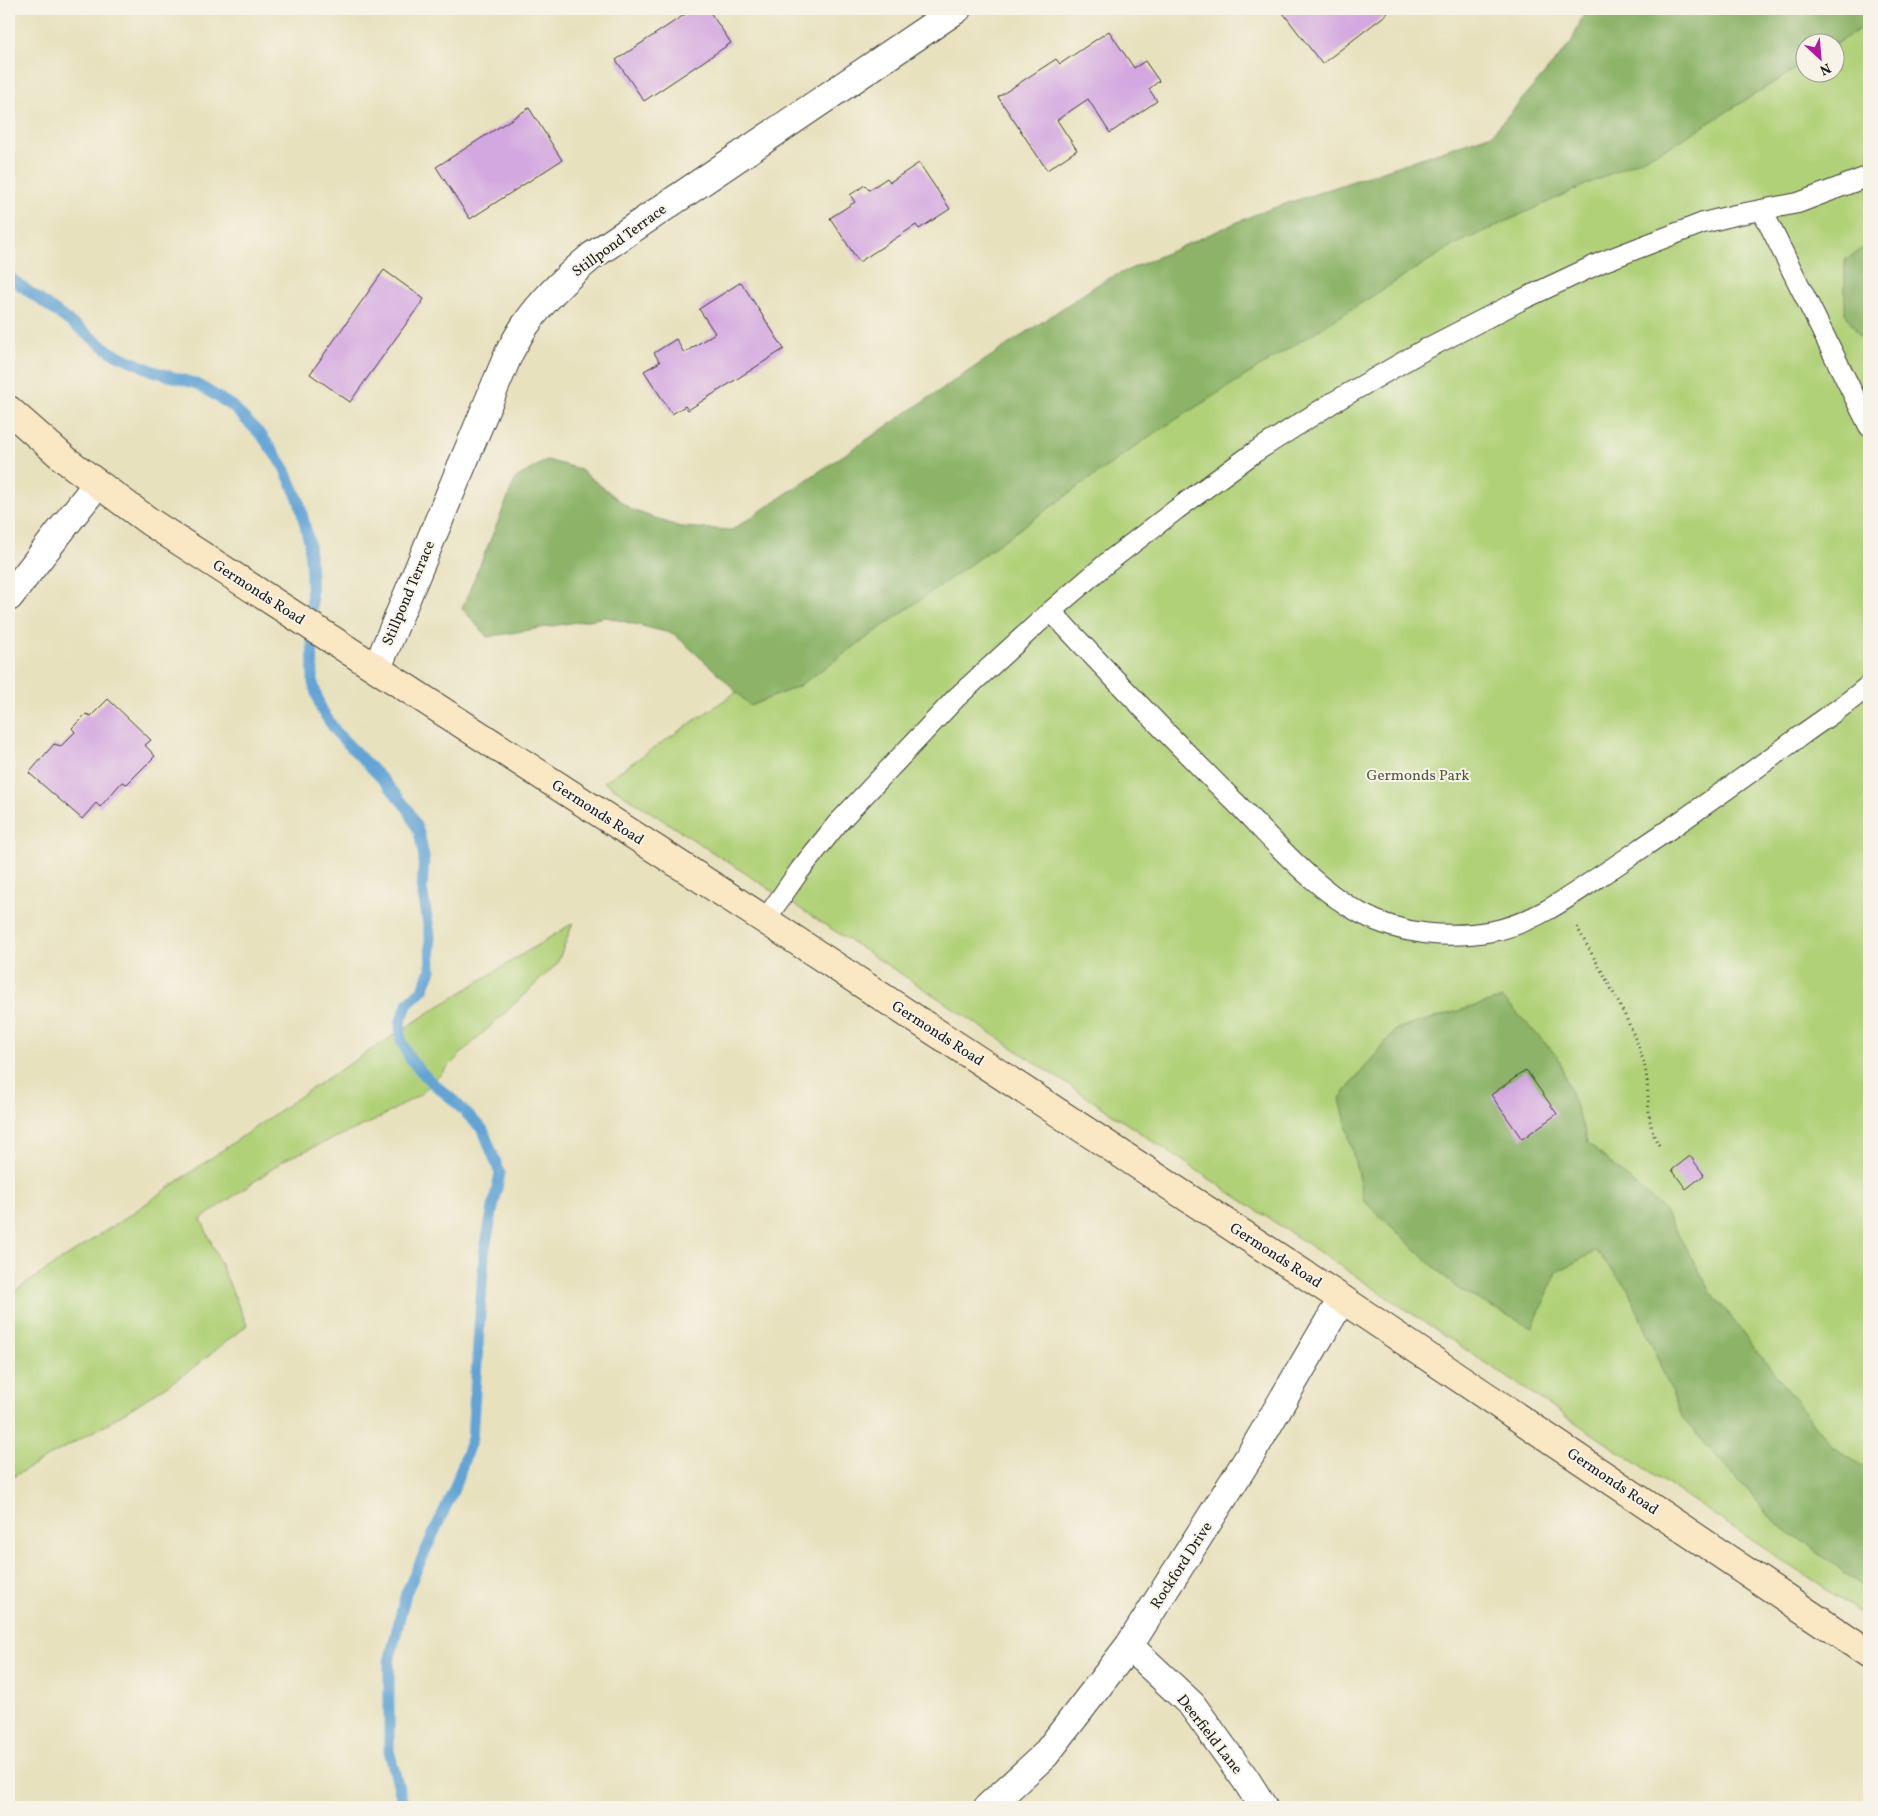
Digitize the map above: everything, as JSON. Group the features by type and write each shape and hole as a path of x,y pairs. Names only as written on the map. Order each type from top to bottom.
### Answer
{"street":[{"name":"Stillpond Terrace","path":"377,668 506,360 526,324 547,298 568,277 620,237 957,9"},
{"name":"Germonds Road","path":"9,410 67,461 195,551 765,920 1342,1299 1869,1654"},
{"path":"9,597 98,484"},
{"name":"Rockford Drive","path":"988,1807 1045,1755 1129,1646 1251,1454 1342,1299"},
{"name":"Deerfield Lane","path":"1129,1646 1192,1705 1263,1807"}],"lane":[{"path":"765,920 812,854 865,793 956,698 1051,611 1139,537 1255,452 1332,403 1416,355 1510,305 1602,262 1703,224 1798,203 1869,176"},
{"path":"1762,210 1869,426"},
{"path":"1051,611 1135,700 1322,886 1364,916 1408,931 1453,934 1494,930 1534,917 1566,900 1736,784 1869,685"}],"path":[{"path":"1573,920 1624,1015 1637,1046 1647,1079 1651,1130 1659,1146"}],"green space":[{"path":"1586,9 1869,9 1869,23 1846,38 1846,32 1796,32 1796,69 1675,144 1452,246 1153,434 799,686 750,706 722,677 674,634 606,617 487,637 462,608 516,478 547,460 579,469 632,510 680,527 732,530 1103,281 1256,214 1492,134 1571,43"},
{"name":"Germonds Park","path":"1742,9 1869,9 1869,1618 929,992 604,782"},
{"path":"1869,244 1869,350 1845,313 1845,260"},
{"path":"573,923 557,964 421,1094 374,1121 286,1159 201,1219 247,1325 185,1374 105,1425 9,1479 9,1295 137,1210 303,1094"},
{"path":"1503,998 1558,1057 1589,1144 1663,1209 1712,1293 1832,1447 1869,1470 1869,1591 1775,1521 1683,1419 1628,1289 1596,1251 1557,1272 1532,1328 1458,1289 1364,1201 1340,1098 1396,1029"}],"building":[{"path":"693,9 708,9 731,43 644,101 616,60"},
{"path":"1280,9 1385,9 1388,13 1322,64"},
{"path":"1109,31 1134,68 1145,61 1159,81 1149,89 1157,101 1110,133 1088,99 1057,120 1077,150 1047,170 998,97 1056,59 1060,64"},
{"path":"529,108 562,160 470,219 436,167"},
{"path":"919,163 950,209 919,229 916,225 859,262 830,218 855,202 850,195 865,185 869,190 887,178 890,182"},
{"path":"384,270 424,299 350,402 310,374"},
{"path":"741,282 784,349 688,410 685,406 672,414 644,371 660,362 654,353 676,339 684,353 715,333 699,309"},
{"path":"108,699 151,740 145,745 155,756 127,784 122,782 100,807 96,803 82,819 29,773 54,744 61,746 75,732 72,728 86,714 91,716"},
{"path":"1526,1070 1557,1114 1522,1139 1491,1095"},
{"path":"1690,1156 1704,1175 1686,1189 1672,1170"}],"waterway":[{"path":"9,277 111,352 153,371 197,384 232,406 262,436 284,467 299,501 309,542 313,683 321,709 337,733 385,782 408,809 419,832 424,857 422,889 430,935 431,970 423,989 408,1003 400,1023 401,1040 410,1059 429,1080 452,1099 483,1130 500,1173 484,1253 472,1438 454,1489 406,1593 389,1662 389,1751 404,1807"}]}
